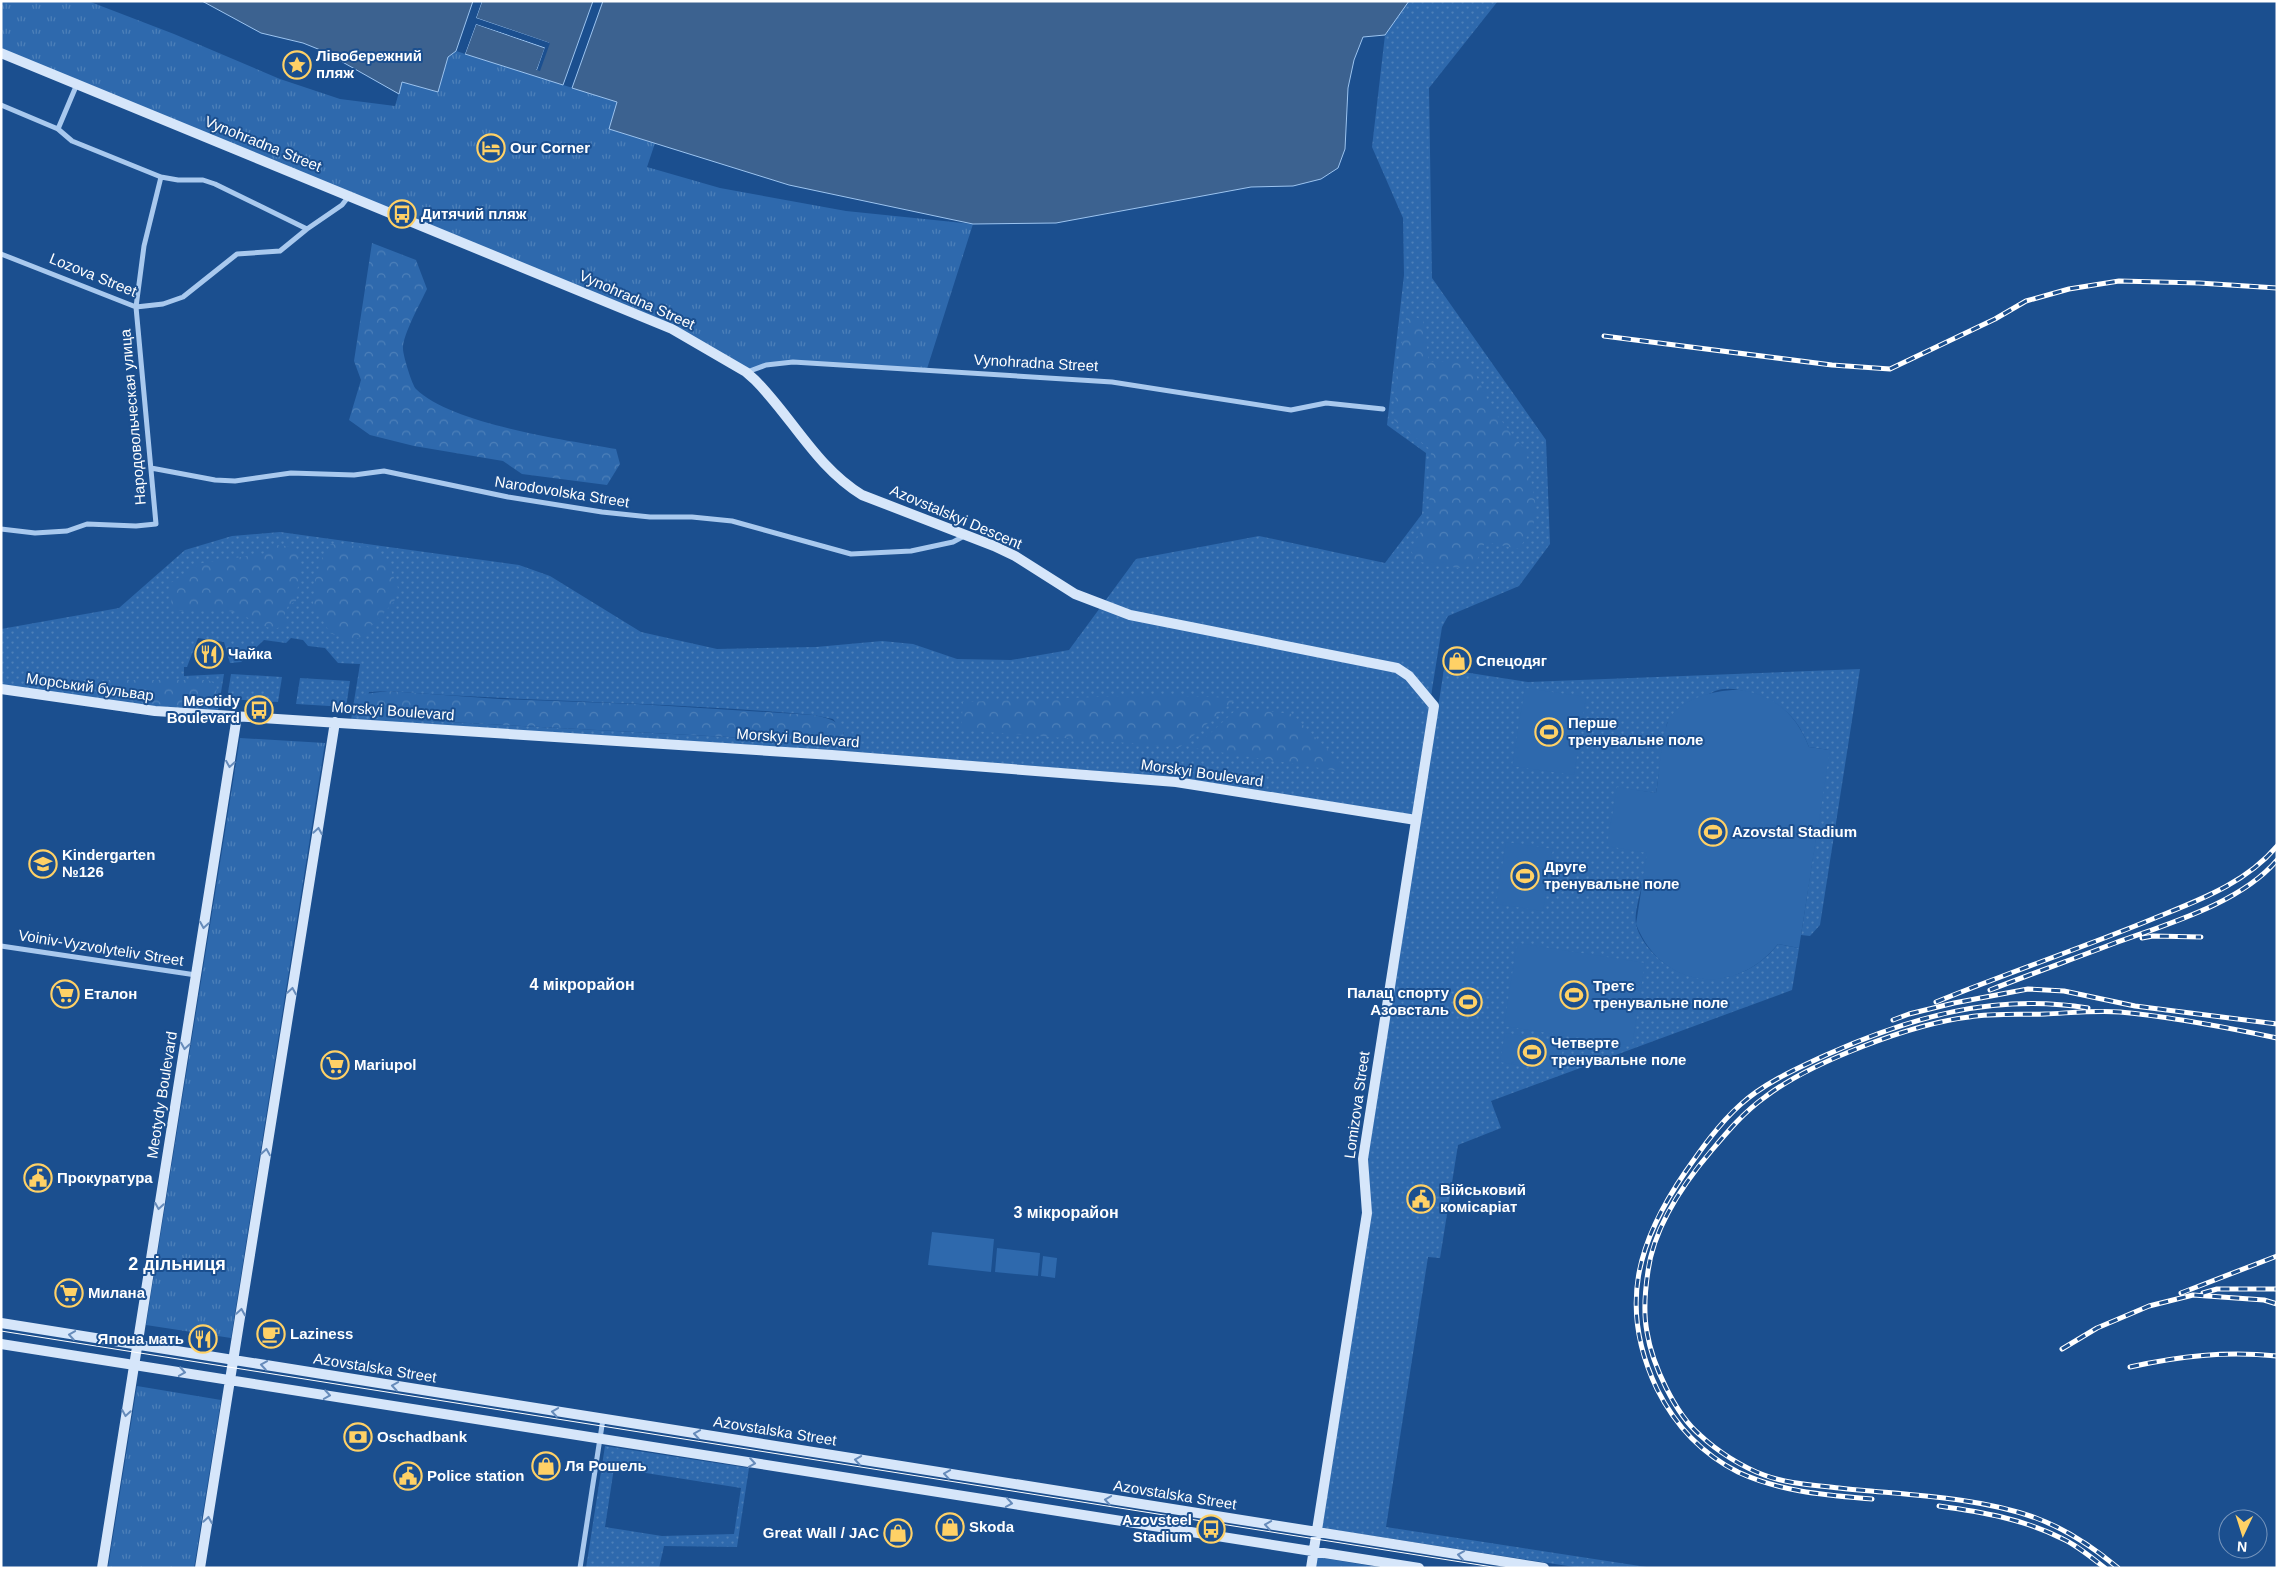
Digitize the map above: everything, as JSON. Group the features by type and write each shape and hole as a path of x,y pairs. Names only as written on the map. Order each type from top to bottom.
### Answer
{"street":[{"name":"Vynohradna Street","path":"1,53 667,327 746,372 766,365 793,362 1112,382 1291,410 1326,403 1383,409"},
{"path":"58,129 77,84"},
{"path":"1,105 58,129 72,141 161,177 178,180 203,180 215,184 307,229"},
{"name":"Народовольческая улица","path":"1,529 35,533 67,531 87,524 136,526 156,524 136,307 144,246 151,210 161,177"},
{"name":"Lozova Street","path":"1,254 136,307 163,304 183,297 236,254 280,251 307,229 342,205 350,195"},
{"name":"Azovstalskyi Descent","path":"746,372 768,393 818,457 844,484 862,495 966,534 1015,556 1075,594 1130,615 1397,668 1409,676 1434,706"},
{"name":"Narodovolska Street","path":"151,468 222,480 291,473 354,475 384,471 508,497 602,512 650,518 692,517 732,521 851,554 911,551 953,542 966,534"},
{"name":"Морський бульвар","path":"1,690 155,711 237,716"},
{"name":"Lomizova Street","path":"1311,1568 1367,1213 1363,1159 1434,706"},
{"name":"Morskyi Boulevard","path":"237,716 832,755 1176,782 1416,820"},
{"name":"Meotydy Boulevard","path":"102,1568 237,716"},
{"path":"200,1568 335,722"},
{"name":"Voiniv-Vyzvolyteliv Street","path":"1,946 196,975"},
{"name":"Azovstalska Street","path":"1,1323 1544,1568"},
{"path":"1,1344 1419,1568"},
{"path":"580,1568 603,1420"}],"green space":[{"path":"1,1 88,1 174,34 280,79 340,99 395,106 402,82 438,92 448,57 456,51 617,102 609,129 655,143 647,167 720,188 846,211 973,224 926,372 859,365 811,363 766,367 746,372 689,338 1,53"},
{"path":"1409,1 1498,1 1429,88 1432,278 1546,440 1550,544 1519,586 1448,616 1442,627 1412,815 1175,777 831,750 351,720 360,664 338,663 325,648 308,646 303,640 291,638 286,643 264,640 241,662 230,663 224,642 198,638 187,667 184,667 184,676 224,674 218,711 156,707 1,686 1,629 119,608 185,550 232,536 280,532 519,565 550,576 641,632 717,649 816,647 882,641 913,644 957,659 1011,660 1069,650 1136,559 1259,536 1385,563 1422,514 1426,453 1387,425 1404,275 1403,218 1372,147 1385,35","holes":["388,691 707,707 813,715 833,719 844,733 840,745 833,747 728,737 412,720 372,717 363,714 369,692"]},
{"path":"372,243 416,260 427,289 403,343 406,363 416,389 433,401 455,412 481,421 510,429 616,449 620,464 607,485 522,474 503,461 414,446 370,435 349,420 361,380 354,361"},
{"path":"1407,312 1423,321 1429,362 1469,360 1492,409 1526,451 1536,507 1533,527 1519,549 1485,542 1475,565 1458,568 1414,561 1411,548 1429,519 1431,450 1394,420 1397,374"},
{"path":"331,544 368,547 386,558 398,588 394,602 361,637 351,641 330,633 313,604 315,580 321,560"},
{"path":"276,545 295,547 301,564 296,601 288,606 284,616 287,624 274,628 268,627 237,613 223,610 172,611 170,583 202,563 267,553"},
{"path":"1444,669 1528,682 1860,669 1820,925 1810,936 1801,935 1829,750 1809,747 1799,726 1786,711 1770,701 1745,692 1728,689 1715,691 1667,723 1656,793 1617,788 1646,848 1646,869 1637,908 1636,924 1639,933 1650,950 1671,967 1686,975 1720,978 1736,974 1751,967 1766,957 1778,944 1799,948 1792,990 1491,1101 1501,1128 1458,1145 1440,1258 1428,1257 1386,1527 1653,1568 1581,1568 1322,1528 1371,1214 1368,1156"},
{"path":"231,674 282,677 278,702 227,699"},
{"path":"300,678 350,681 346,707 296,704"},
{"path":"84,680 208,680 215,684 217,689 213,702 186,706 168,705 80,693 75,689 76,683"},
{"name":"Перше тренувальне поле","path":"1525,688 1586,697 1574,775 1512,766"},
{"name":"Azovstal Stadium","path":"1740,690 1763,696 1782,708 1798,725 1809,747 1830,750 1799,948 1778,944 1761,961 1741,973 1721,979 1700,979 1681,973 1663,962 1648,946 1636,924 1647,853 1607,846 1617,787 1656,793 1663,741 1671,715 1698,697 1720,691"},
{"path":"388,691 499,699 637,704 813,715 832,720 844,732 840,745 833,747 728,737 385,719 368,715 362,710 361,703 364,694"},
{"path":"1151,695 1237,698 1180,747 961,730 963,702"},
{"path":"1238,708 1292,714 1351,773 1194,748"},
{"path":"240,738 325,743 231,1338 146,1325"},
{"name":"Друге тренувальне поле","path":"1506,842 1553,849 1543,911 1496,904"},
{"name":"Третє тренувальне поле","path":"1517,943 1645,963 1632,1046 1504,1026"},
{"name":"Четверте тренувальне поле","path":"1505,1033 1564,1042 1559,1072 1500,1062"},
{"path":"932,1232 994,1239 991,1272 928,1265"},
{"path":"997,1248 1040,1253 1038,1276 995,1272"},
{"path":"1043,1256 1057,1258 1055,1278 1041,1276"},
{"path":"137,1386 221,1400 194,1568 108,1568"},
{"path":"605,1446 749,1468 737,1547 664,1546 659,1568 586,1568","holes":["614,1468 741,1488 734,1534 662,1536 605,1527"]},
{"path":"1316,1557 1384,1568 1314,1568"}],"shaded area":[{"path":"202,1 473,1 456,51 448,57 438,92 402,82 399,94 323,51 303,43 261,33"},
{"path":"482,1 593,1 563,85 465,54 476,24 545,48 537,70 549,43 476,18"},
{"path":"603,1 1409,1 1385,35 1363,37 1354,60 1348,88 1345,149 1338,168 1321,179 1293,186 1251,187 1056,223 973,224 789,185 609,129 617,102 572,88"}],"pier":[{"path":"479,1 482,1 476,18 550,43 540,71 537,70 545,47 476,24 465,54 463,53 475,22 546,44 475,20 473,17"}],"tram line":[{"path":"1,1331 1499,1568"}],"railway":[{"path":"1604,336 1832,365 1890,369 1995,319 2026,301 2069,289 2119,281 2199,283 2277,288"},
{"path":"1936,1002 2202,899 2250,871 2277,846"},
{"path":"1990,990 2202,911 2244,888 2262,875 2277,860"},
{"path":"2142,938 2153,936 2201,937"},
{"path":"1893,1020 1954,1003 2028,989 2064,991 2135,1006 2277,1024"},
{"path":"1872,1499 1804,1492 1754,1479 1725,1465 1701,1447 1672,1415 1657,1389 1645,1359 1638,1330 1636,1303 1638,1276 1655,1223 1686,1171 1725,1120 1749,1097 1792,1071 1858,1041 1921,1019 1986,1006 2053,1004 2088,1008"},
{"path":"2118,1568 2069,1533 2047,1522 2013,1511 1939,1497 1811,1485 1782,1480 1756,1472 1722,1453 1700,1435 1682,1415 1666,1388 1654,1359 1647,1332 1645,1309 1648,1271 1656,1238 1671,1207 1691,1177 1730,1129 1750,1109 1765,1097 1808,1071 1862,1046 1891,1036 1945,1021 1978,1016 2102,1011 2140,1014 2218,1026 2277,1038"},
{"path":"2181,1293 2277,1256"},
{"path":"2203,1293 2217,1289 2277,1289"},
{"path":"2062,1349 2097,1328 2149,1306 2193,1295 2264,1300 2277,1304"},
{"path":"2130,1367 2203,1355 2277,1356"},
{"path":"1939,1506 1987,1514 2033,1526 2069,1542 2105,1568"}],"place":[{"name":"Лівобережний пляж","path":"297,65"},
{"name":"Our Corner","path":"491,148"},
{"name":"Дитячий пляж","path":"402,214"},
{"name":"Чайка","path":"209,654"},
{"name":"Спецодяг","path":"1457,661"},
{"name":"Meotidy Boulevard","path":"259,710"},
{"name":"Перше тренувальне поле","path":"1549,732"},
{"name":"Azovstal Stadium","path":"1713,832"},
{"name":"Kindergarten №126","path":"43,864"},
{"name":"Друге тренувальне поле","path":"1525,876"},
{"name":"Еталон","path":"65,994"},
{"name":"Третє тренувальне поле","path":"1574,995"},
{"name":"Палац спорту Азовсталь","path":"1468,1002"},
{"name":"Четверте тренувальне поле","path":"1532,1052"},
{"name":"Mariupol","path":"335,1065"},
{"name":"Прокуратура","path":"38,1178"},
{"name":"Військовий комісаріат","path":"1421,1199"},
{"name":"Милана","path":"69,1293"},
{"name":"Laziness","path":"271,1334"},
{"name":"Япона мать","path":"203,1339"},
{"name":"Oschadbank","path":"358,1437"},
{"name":"Ля Рошель","path":"546,1466"},
{"name":"Police station","path":"408,1476"},
{"name":"Skoda","path":"950,1527"},
{"name":"Azovsteel Stadium","path":"1211,1529"},
{"name":"Great Wall / JAC","path":"898,1533"}],"district":[{"name":"4 мікрорайон","path":"582,984"},
{"name":"3 мікрорайон","path":"1066,1212"},
{"name":"2 дільниця","path":"177,1264"}]}
